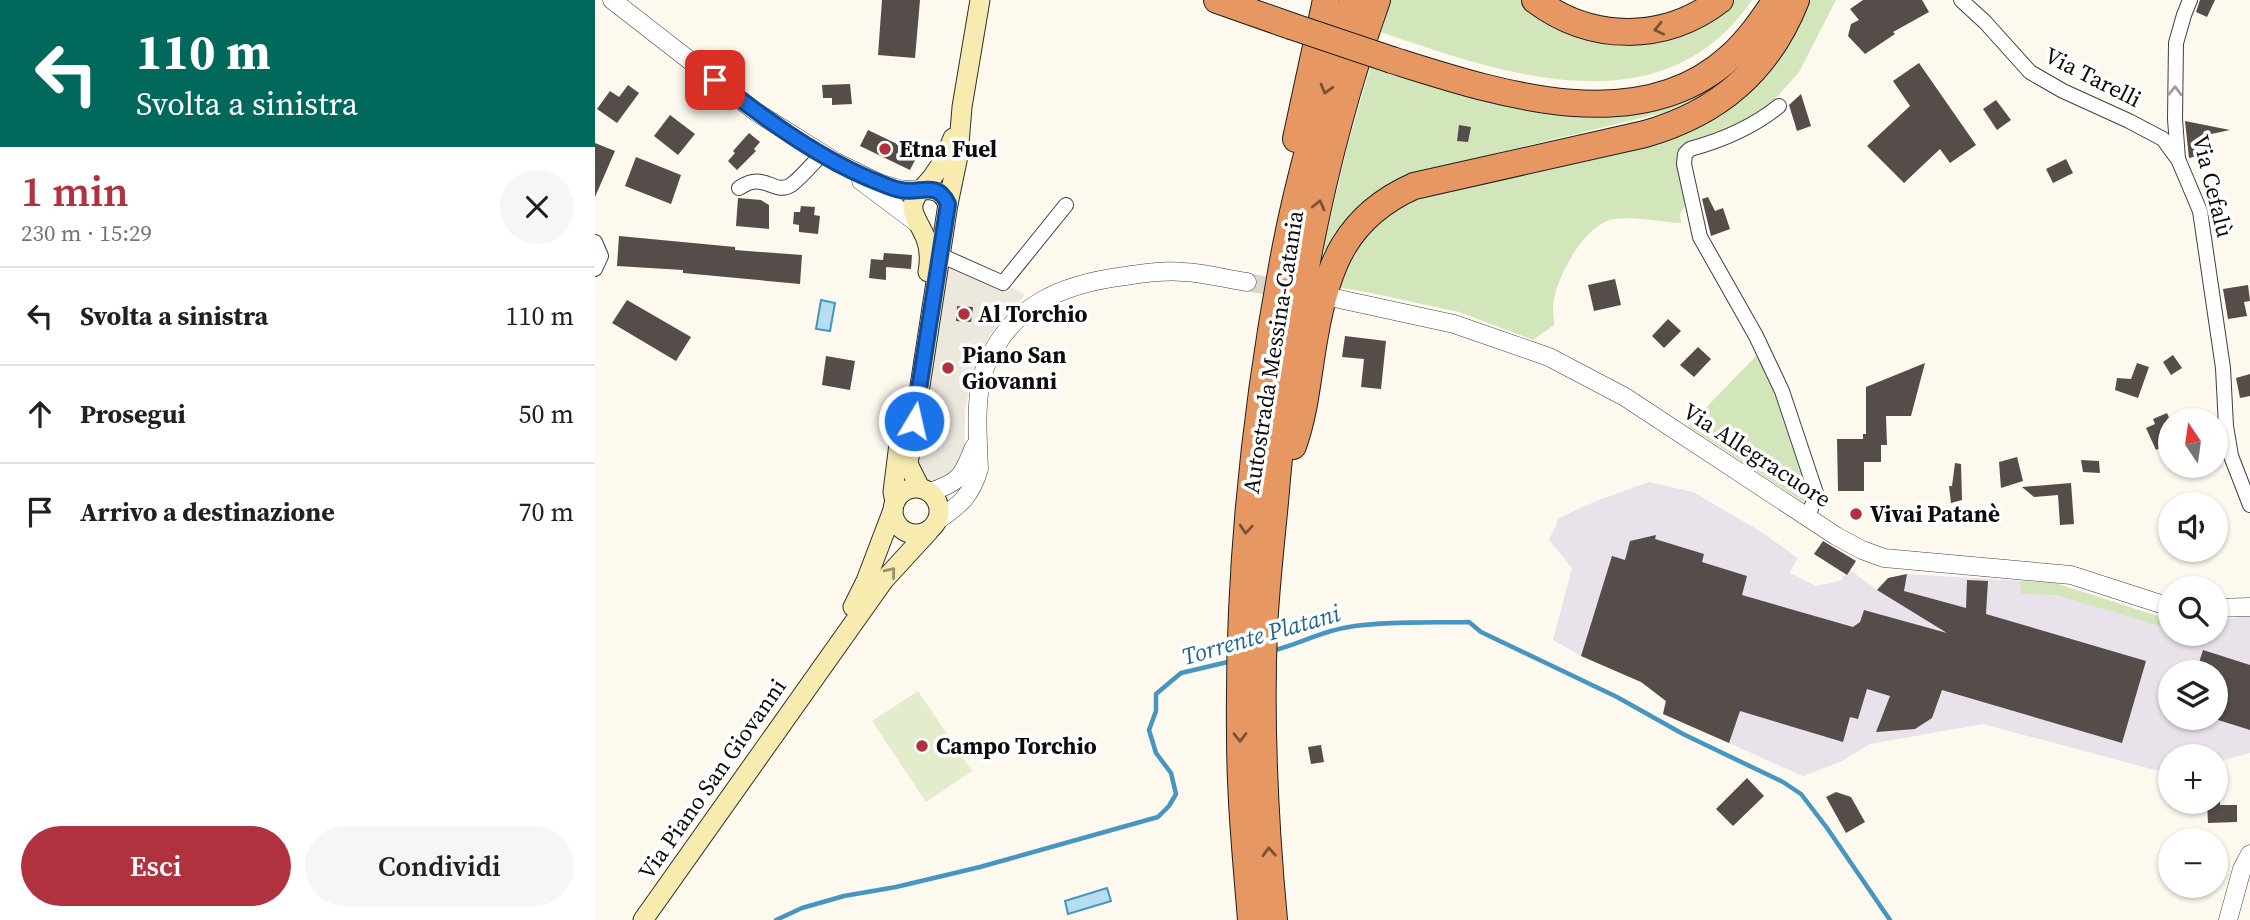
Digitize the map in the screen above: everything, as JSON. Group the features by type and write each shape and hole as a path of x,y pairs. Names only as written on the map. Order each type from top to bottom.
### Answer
{"highway":[{"path":"1217,0 1293,19 1393,52 1460,81 1526,97 1588,104 1628,101 1676,89 1717,67 1748,38 1776,0"},
{"path":"1255,0 1293,19"},
{"path":"1263,381 1262,331 1302,105 1326,0"},
{"name":"Autostrada Messina-Catania","path":"1252,627 1248,507 1263,381 1291,223 1321,105 1353,0"},
{"name":"Autostrada Messina-Catania","path":"1252,627 1276,490 1288,368 1305,266 1343,111 1377,0"},
{"path":"1535,0 1563,18 1577,23 1607,31 1635,33 1677,24 1720,0"},
{"path":"1393,52 1464,66 1528,83 1566,89 1610,89 1658,81 1697,64 1728,40 1759,0"},
{"path":"1300,418 1299,385 1308,332 1313,305 1327,262 1346,230 1374,202 1398,186 1430,175 1618,133 1689,110 1717,94 1741,74 1772,35 1789,0"},
{"path":"1276,490 1297,434 1308,388 1315,334 1334,265 1347,239 1366,217 1389,198 1414,186 1645,134 1701,111 1723,99 1748,77 1779,37 1796,0"},
{"path":"1251,920 1241,796 1252,669 1252,627"},
{"path":"1252,669 1265,793 1274,920"}],"main road":[{"path":"821,667 884,580 934,525 939,504 925,490 908,464 948,204 958,156 962,107 980,0"},
{"path":"934,525 913,534 905,531 898,526 894,506 896,461 930,263 925,237 912,206 914,198 934,177 945,159 962,107"},
{"path":"922,189 937,190 944,195 948,204"},
{"path":"821,667 866,581 894,506 905,491 925,490"},
{"name":"Via Piano San Giovanni","path":"643,920 821,667"}],"street":[{"path":"612,0 756,112 829,158 917,223"},
{"name":"Via Tarelli","path":"1961,0 1985,22 2030,72 2063,91 2163,139 2178,159"},
{"name":"Via Cefalù","path":"2190,0 2176,44 2175,119 2178,159 2200,211 2223,368 2226,426 2231,456 2250,505"},
{"path":"1779,106 1737,134 1690,149 1685,154 1683,164 1700,237 1756,336 1782,390 1816,493 1808,518"},
{"path":"739,188 748,182 759,180 781,188 790,185 829,158"},
{"path":"829,158 879,183 903,191 922,189"},
{"path":"940,255 1003,283 1066,205"},
{"path":"595,243 601,256 595,270"},
{"path":"934,525 964,502 976,479 979,469 979,403 984,370 997,344 1030,306 1072,286 1150,273 1184,272 1247,282"},
{"name":"Via Allegracuore","path":"1330,297 1454,324 1549,357 1625,397 1808,518 1862,550 1884,558 2071,575 2158,603"},
{"path":"925,490 954,484 959,479 978,437"},
{"path":"2228,605 2250,600"},
{"path":"2228,607 2250,607"},
{"path":"2228,920 2242,869 2250,854"}],"shaded area":[{"name":"Piano San Giovanni","path":"940,255 1025,295 999,321 976,360 965,409 964,473 943,488 915,481"},
{"path":"1649,482 1693,492 1760,531 1798,558 1789,573 1816,586 1843,580 1842,576 1847,575 1850,570 1877,590 1888,578 1907,574 2055,583 2158,616 2158,646 2228,646 2228,619 2250,616 2250,753 2228,759 2228,744 2158,744 2158,771 1983,724 1870,744 1840,762 1803,776 1663,714 1665,701 1641,682 1581,656 1553,640 1572,568 1549,540 1559,518"}],"green space":[{"path":"1391,0 1527,0 1593,33 1726,0 1752,0 1715,41 1673,66 1627,79 1579,81 1528,75 1478,63 1381,32"},
{"path":"1803,0 1836,0 1799,72 1762,114 1734,130 1685,145 1687,203 1680,214 1681,223 1623,218 1604,223 1593,230 1582,241 1558,284 1554,297 1554,325 1533,340 1459,312 1332,286 1337,269 1394,205 1707,116"},
{"path":"1755,48 1727,79 1666,112 1411,174 1349,216 1334,234 1326,250 1323,249 1348,144 1373,58 1600,108"},
{"path":"1760,352 1811,491 1803,502 1688,426"},
{"path":"2020,581 2055,583 2158,616 2158,625 2057,595 2021,594"},
{"name":"Campo Torchio","path":"918,691 972,771 926,802 872,721"}],"water":[{"path":"821,300 835,303 830,331 816,329"},
{"path":"1107,888 1111,901 1068,914 1065,901"}],"building":[{"path":"882,0 920,0 915,58 878,55"},
{"path":"1863,0 1922,0 1929,12 1893,32 1895,34 1865,54 1848,36 1851,24 1859,20 1850,9"},
{"path":"2200,0 2215,0 2207,17 2196,12"},
{"path":"1919,63 1976,145 1950,163 1940,149 1904,183 1867,146 1910,106 1893,81"},
{"path":"850,84 852,104 832,105 832,98 823,98 822,85"},
{"path":"628,85 639,93 617,123 597,109 610,91 619,97"},
{"path":"1801,94 1811,126 1797,131 1789,105"},
{"path":"1996,100 2011,120 1997,130 1983,109"},
{"path":"670,115 695,134 678,155 654,136"},
{"path":"2185,121 2230,130 2202,136 2206,154 2189,158"},
{"path":"1459,125 1471,127 1468,142 1457,141"},
{"path":"868,130 918,154 910,170 860,146"},
{"path":"749,133 760,142 754,149 756,151 737,170 728,161"},
{"path":"595,143 615,151 595,197"},
{"path":"636,157 681,175 671,204 625,186"},
{"path":"2066,159 2073,173 2053,183 2046,169"},
{"path":"1708,197 1715,211 1723,208 1730,229 1711,236 1702,199"},
{"path":"738,198 761,200 769,205 769,229 736,226"},
{"path":"801,206 815,207 814,215 820,216 818,234 799,232 799,225 793,224 794,212 800,212"},
{"path":"619,236 802,255 800,284 683,273 683,270 617,266"},
{"path":"884,253 912,255 911,269 886,267 886,280 869,278 871,259 883,260"},
{"path":"1615,279 1621,305 1594,311 1588,285"},
{"path":"2248,285 2250,301 2244,302 2247,316 2228,319 2223,289"},
{"path":"627,300 691,337 676,361 612,323"},
{"name":"Al Torchio","path":"957,306 973,307 971,322 956,321"},
{"path":"1668,319 1681,331 1664,348 1652,336"},
{"path":"1345,336 1386,341 1381,389 1361,387 1364,359 1342,357"},
{"path":"1698,347 1711,359 1694,377 1680,365"},
{"path":"2173,355 2182,368 2171,375 2163,362"},
{"path":"826,356 855,361 850,390 822,385"},
{"path":"1925,363 1911,416 1886,416 1887,445 1881,445 1881,462 1864,462 1864,491 1838,491 1837,439 1863,439 1863,434 1866,434 1866,387"},
{"path":"2137,363 2149,367 2138,398 2115,390 2117,378 2131,379"},
{"path":"2250,374 2250,396 2240,398 2236,378"},
{"path":"2158,417 2156,450 2146,428 2155,424 2153,419"},
{"path":"2017,457 2023,481 2001,488 1999,462"},
{"path":"2081,460 2099,461 2100,473 2083,472"},
{"path":"1955,463 1961,464 1962,500 1951,503 1949,486 1952,486"},
{"path":"2071,483 2074,524 2060,525 2058,495 2034,497 2022,487"},
{"path":"1656,535 1655,539 1704,554 1702,562 1747,576 1742,595 1853,627 1860,622 1864,610 1947,633 1877,590 1888,578 1907,574 1904,591 1966,608 1967,580 1988,581 1986,614 2146,661 2122,743 1942,690 1932,718 1915,729 1876,732 1890,696 1867,689 1858,719 1850,717 1843,742 1740,711 1729,743 1663,714 1666,701 1641,682 1581,656 1612,556 1625,560 1630,541"},
{"path":"1823,541 1856,561 1847,575 1814,554"},
{"path":"2203,650 2250,665 2250,730 2228,723 2228,660 2200,660"},
{"path":"1321,745 1324,762 1311,764 1308,747"},
{"path":"1747,778 1764,796 1733,826 1716,809"},
{"path":"1836,792 1851,797 1865,822 1846,833 1826,797"},
{"path":"2228,805 2237,805 2237,822 2208,823 2208,814 2228,814"}],"waterway":[{"name":"Torrente Platani","path":"1271,651 1349,627 1393,623 1469,622 1481,632 1617,697 1683,734 1783,782 1801,794 1890,920"},
{"name":"Torrente Platani","path":"776,920 802,908 844,896 980,867 1158,817 1176,794 1171,773 1156,753 1149,730 1156,711 1156,694 1181,673 1232,661"}],"tunnel":[{"path":"1247,282 1288,290"}],"place":[{"name":"Etna Fuel","path":"885,149"},
{"name":"Al Torchio","path":"964,314"},
{"name":"Piano San Giovanni","path":"948,368"},
{"name":"Vivai Patanè","path":"1856,514"},
{"name":"Campo Torchio","path":"922,746"}],"route":[{"path":"715,80 756,112 836,162 879,183 903,191 937,190 944,195 948,204 914,421"}]}
